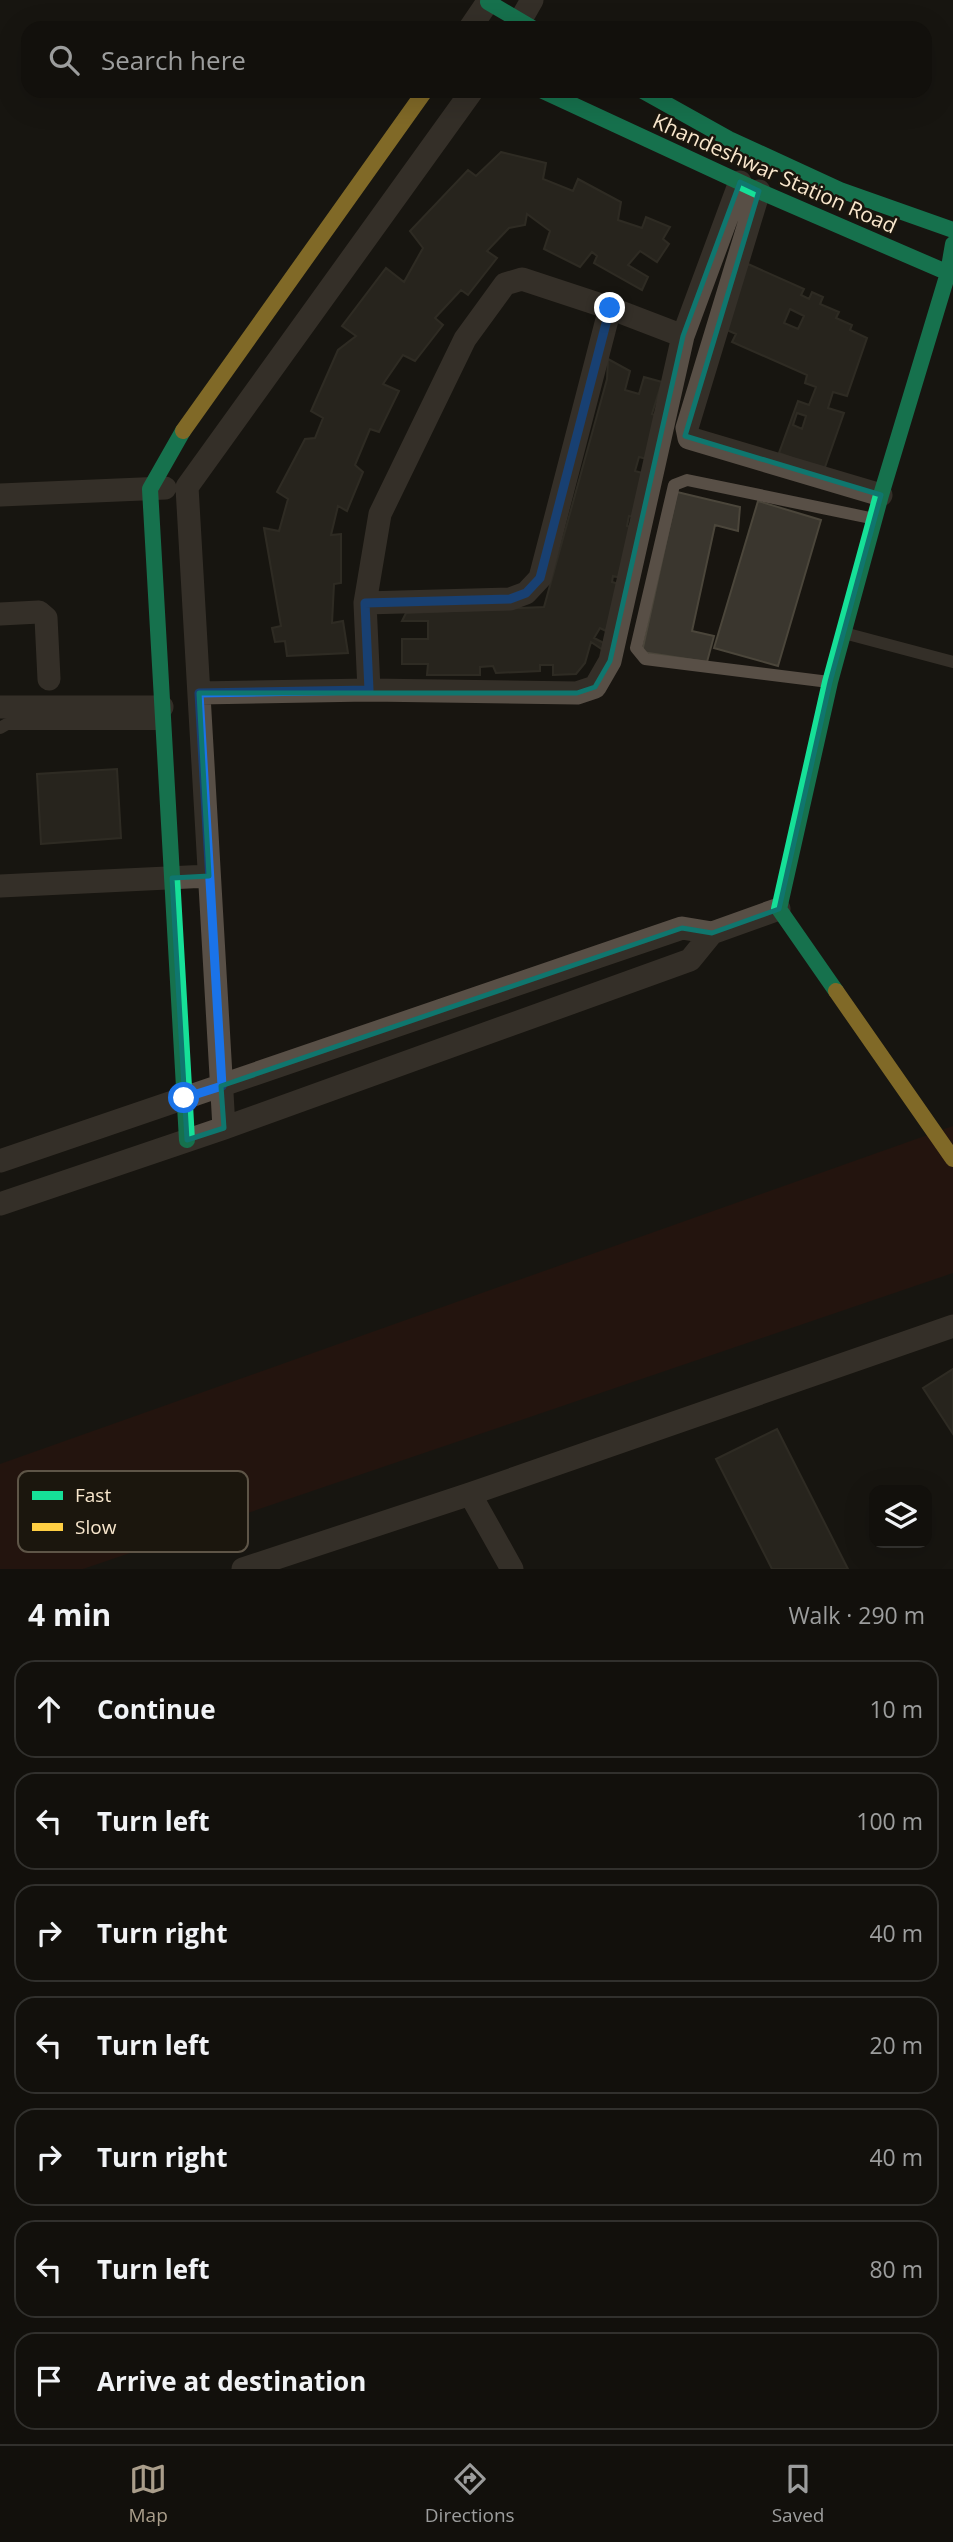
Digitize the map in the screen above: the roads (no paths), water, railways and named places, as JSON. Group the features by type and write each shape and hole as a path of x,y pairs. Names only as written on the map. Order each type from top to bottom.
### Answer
{"street":[{"path":"525,21 531,0"},
{"path":"475,21 489,1 516,21"},
{"path":"187,1140 150,489 181,434 420,98"},
{"path":"224,1128 187,487 467,98"},
{"name":"Khandeshwar Station Road","path":"558,98 749,186 951,274"},
{"name":"Khandeshwar Station Road","path":"656,98 729,139 840,190 953,230"},
{"path":"199,693 369,690 577,694 595,687 610,661 683,337 749,186"},
{"path":"749,186 687,428 690,438 881,495"},
{"path":"953,244 951,274 881,495 830,682 779,909 953,1160"},
{"path":"369,690 365,603 380,514 465,339 505,284 522,279 610,308 683,337"},
{"path":"365,603 510,599 526,593 540,578 610,308"},
{"path":"0,495 187,487"},
{"path":"0,614 39,612 46,618 48,679"},
{"path":"0,707 163,715"},
{"path":"0,886 209,876"},
{"path":"0,1161 682,929 712,933 779,909"},
{"path":"0,1204 224,1128 690,960 712,933"},
{"path":"243,1569 470,1494 953,1326"},
{"path":"470,1494 512,1569"}],"lane":[{"path":"830,682 645,659 636,648 674,485 687,480 875,519"},
{"path":"844,633 953,662"},
{"path":"0,728 7,724 163,715"}]}
